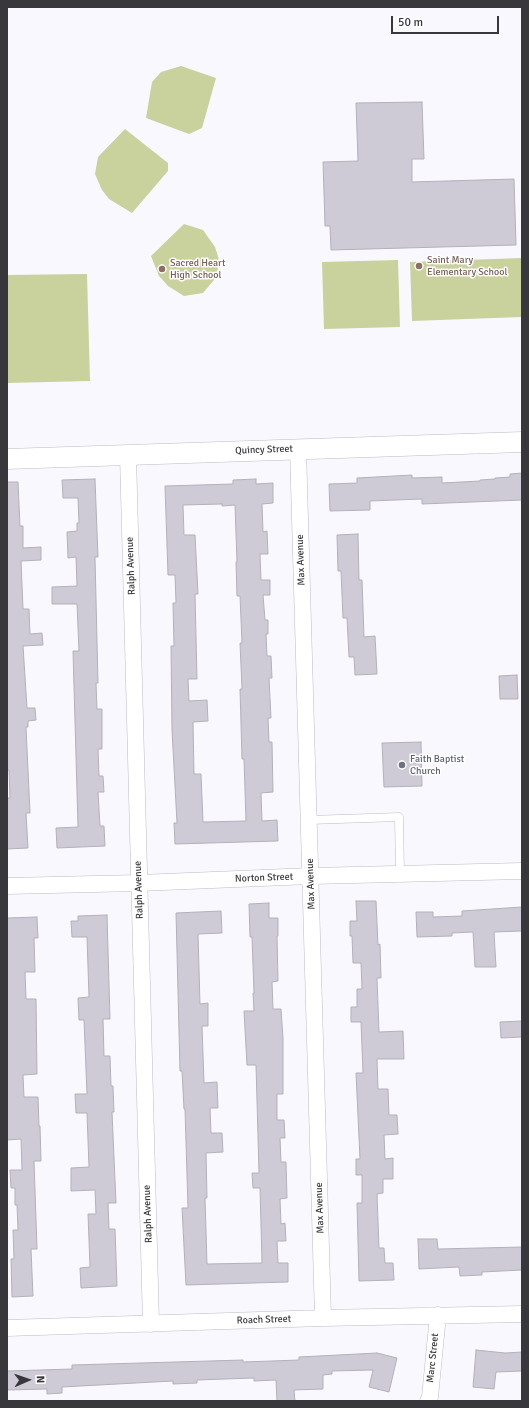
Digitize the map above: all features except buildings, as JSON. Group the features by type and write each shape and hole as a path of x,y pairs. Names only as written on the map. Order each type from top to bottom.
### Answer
{"street":[{"name":"Quincy Street","path":"7,459 522,442"},
{"name":"Max Avenue","path":"298,449 311,876 322,1318"},
{"name":"Ralph Avenue","path":"128,455 152,1324"},
{"name":"Norton Street","path":"7,886 522,871"},
{"name":"Roach Street","path":"7,1328 322,1318 522,1314"},
{"name":"Marc Street","path":"428,1401 430,1397 438,1315"}],"lane":[{"path":"309,820 399,817 400,874"}],"green space":[{"path":"181,66 216,78 202,128 189,134 146,118 152,82 161,72"},
{"path":"125,129 168,163 168,171 132,213 109,199 102,190 95,174 98,157"},
{"path":"184,224 203,230 215,247 220,263 214,280 203,293 184,296 168,286 159,276 151,256"},
{"path":"522,258 522,317 412,321 410,262"},
{"path":"398,260 400,327 324,329 322,262"},
{"path":"87,274 90,381 7,383 7,275"}],"place":[{"name":"Saint Mary Elementary School","path":"419,266"},
{"name":"Sacred Heart High School","path":"162,269"},
{"name":"Faith Baptist Church","path":"402,765"}]}
